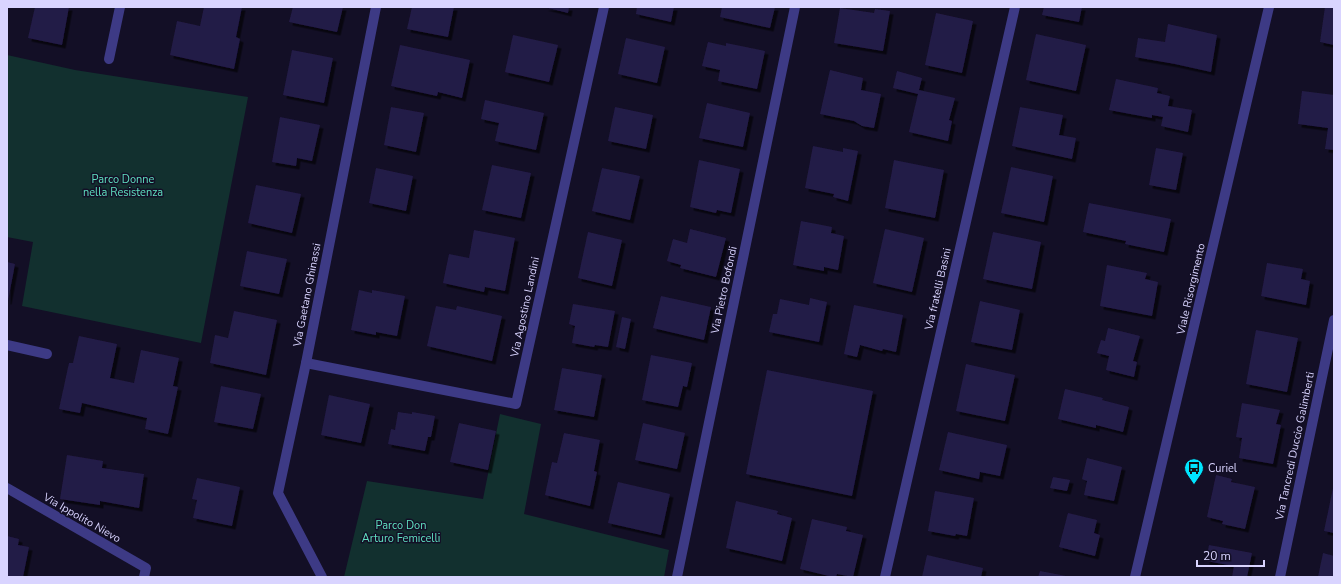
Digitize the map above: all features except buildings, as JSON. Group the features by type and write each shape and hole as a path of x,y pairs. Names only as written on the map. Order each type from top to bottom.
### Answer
{"street":[{"path":"109,59 120,7"},
{"name":"Via Gaetano Ghinassi","path":"322,577 278,493 306,363 376,7"},
{"name":"Via Agostino Landini","path":"306,363 516,404 604,7"},
{"name":"Via Pietro Bofondi","path":"677,577 795,7"},
{"name":"Via fratelli Basini","path":"885,577 1015,7"},
{"name":"Viale Risorgimento","path":"1136,577 1269,7"},
{"name":"Via Tancredi Duccio Galimberti","path":"1280,577 1334,320"},
{"path":"7,345 47,354"},
{"name":"Via Ippolito Nievo","path":"7,488 145,573"}],"green space":[{"name":"Parco Donne nella Resistenza","path":"7,55 75,70 248,97 201,343 22,306 33,242 7,237"},
{"name":"Parco Don Arturo Femicelli","path":"500,414 541,424 524,514 669,550 664,577 344,577 367,481 483,499"}],"place":[{"name":"Curiel","path":"1194,485"}]}
